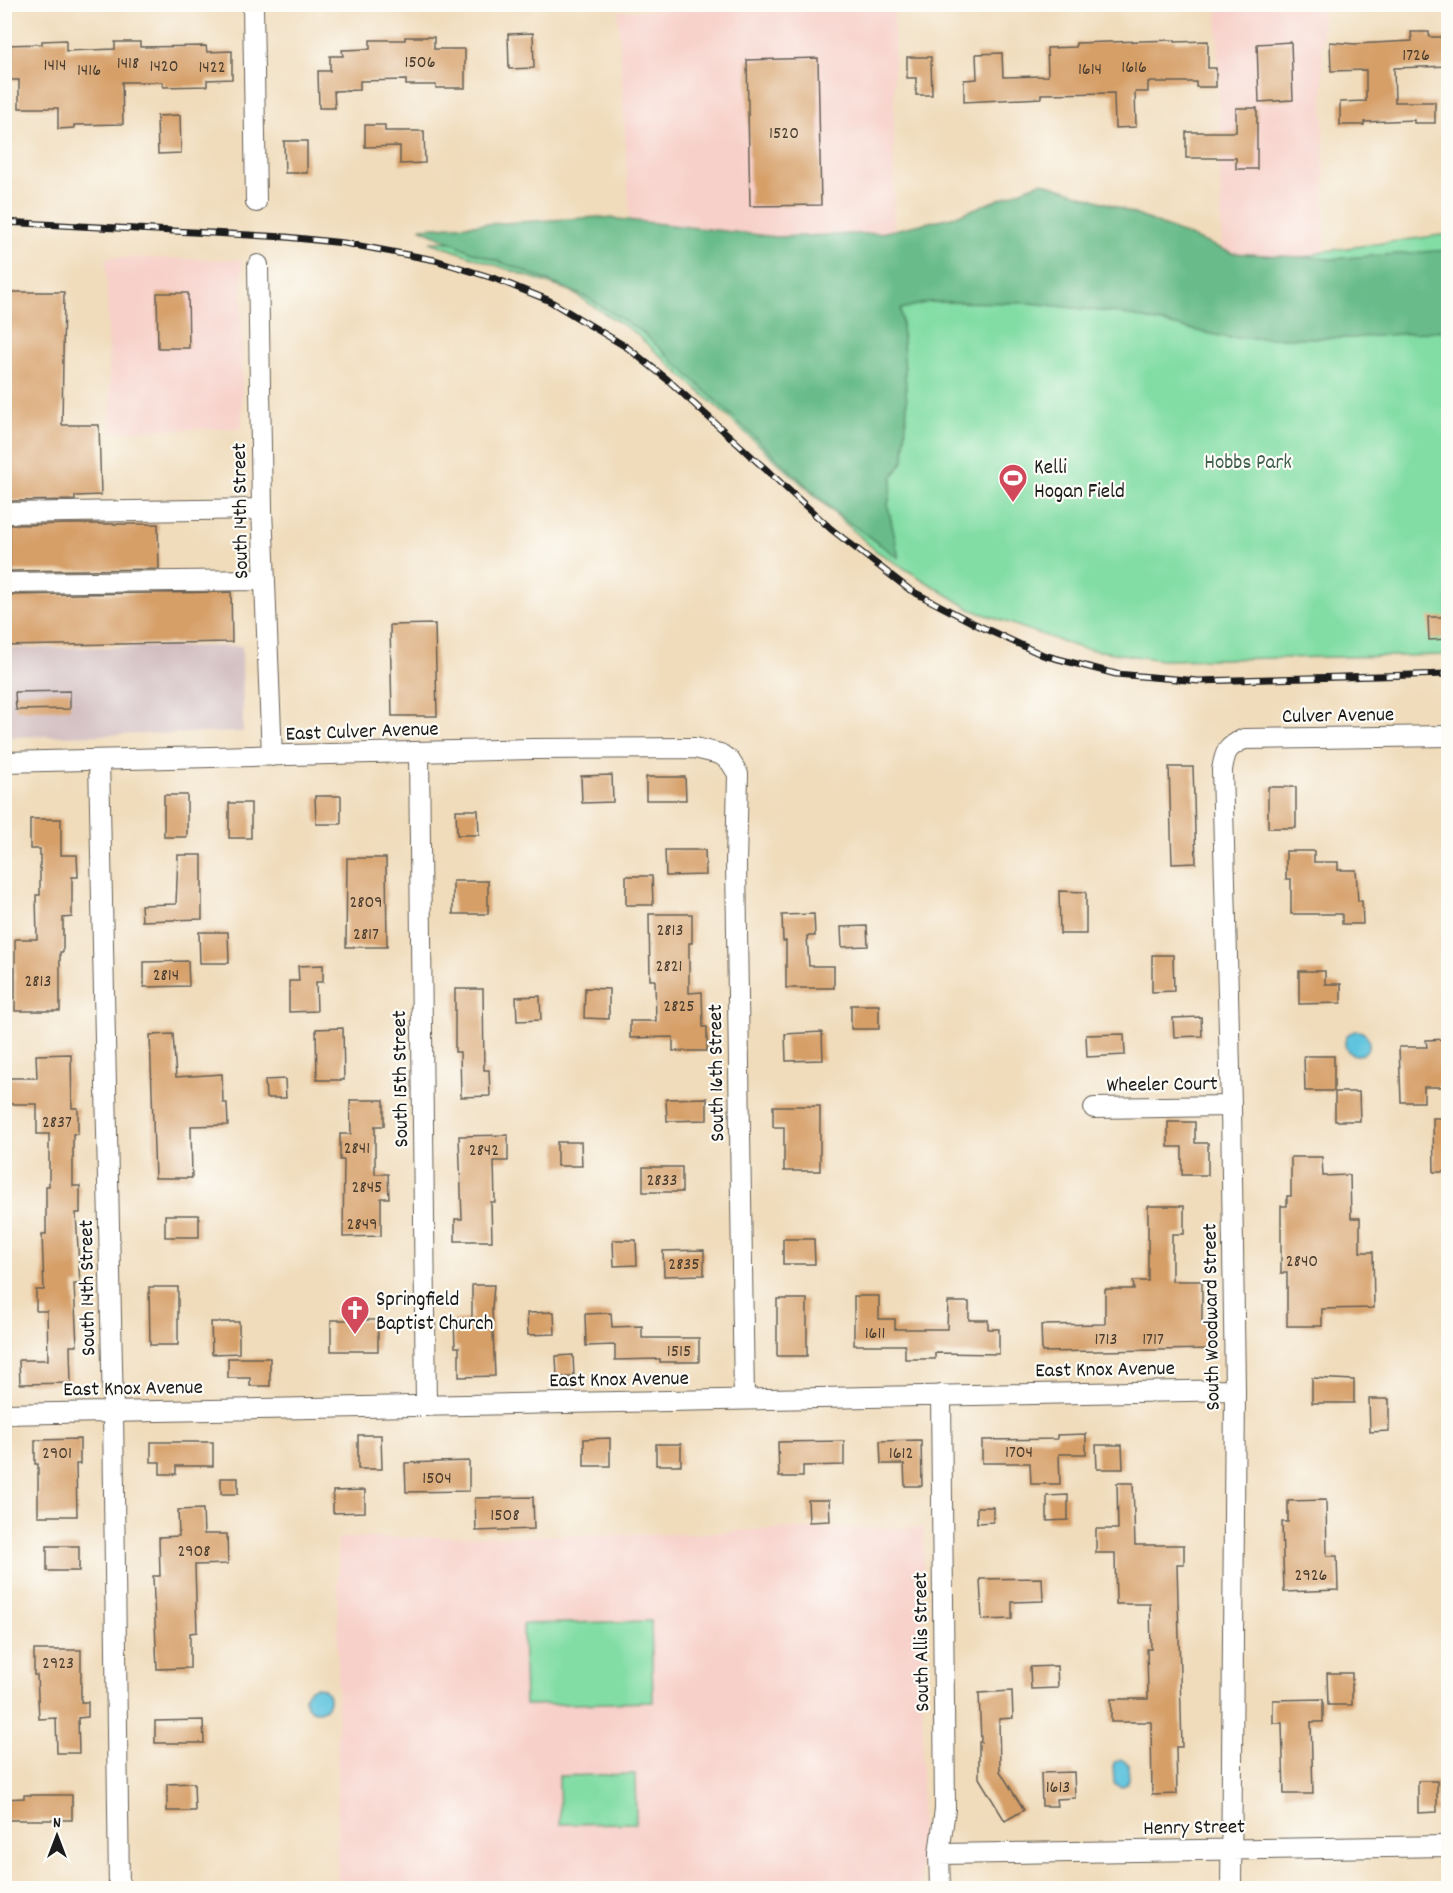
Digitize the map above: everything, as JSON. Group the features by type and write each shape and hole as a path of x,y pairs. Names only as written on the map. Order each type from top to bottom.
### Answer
{"street":[{"path":"253,4 256,202"},
{"name":"South 14th Street","path":"258,265 264,580 272,756"},
{"path":"4,513 262,509"},
{"path":"4,583 264,580"},
{"name":"Culver Avenue","path":"1230,746 1244,739 1449,736"},
{"name":"South Woodward Street","path":"1230,746 1224,757 1222,770 1231,1106 1235,1390 1231,1888"},
{"name":"East Culver Avenue","path":"4,762 532,749 695,748 720,754"},
{"name":"South 15th Street","path":"419,752 426,1406"},
{"name":"South 16th Street","path":"720,754 730,761 738,774 736,864 744,1400"},
{"name":"South 14th Street","path":"99,759 113,1412 119,1888"},
{"name":"Wheeler Court","path":"1094,1108 1231,1106"},
{"name":"East Knox Avenue","path":"4,1414 1235,1390"},
{"name":"South Allis Street","path":"940,1888 939,1854 945,1809 941,1395"},
{"name":"Henry Street","path":"939,1854 1449,1846"}],"shaded area":[{"path":"894,5 894,276 633,277 618,11"},
{"path":"1217,5 1322,5 1325,251 1311,256 1222,265"},
{"path":"106,257 242,260 242,428 111,431"},
{"path":"242,646 243,732 5,737 4,648"},
{"path":"924,1528 921,1888 357,1888 356,1881 337,1881 338,1538 691,1534 764,1529"}],"green space":[{"path":"1042,182 1109,204 1232,253 1331,259 1448,250 1448,330 1352,338 1229,338 1118,313 1030,303 929,302 901,309 907,405 904,460 893,476 888,506 899,558 837,514 642,332 588,298 472,252 420,228 600,217 777,237 881,233 956,216"},
{"name":"Hobbs Park","path":"1448,234 1448,655 1162,660 1080,648 972,610 876,551 634,332 570,291 430,242 631,241 1101,276 1311,256 1325,251"},
{"path":"651,1621 653,1702 525,1705 523,1624"},
{"path":"635,1774 636,1823 560,1824 559,1776"}],"water":[{"path":"1357,1031 1366,1034 1369,1043 1366,1052 1357,1055 1348,1052 1345,1043 1348,1034"},
{"path":"317,1687 325,1691 329,1699 325,1707 317,1711 309,1707 305,1699 309,1691"},
{"path":"1121,1759 1128,1764 1129,1779 1127,1784 1121,1787 1114,1783 1113,1765"}],"building":[{"path":"1411,32 1429,32 1429,37 1449,37 1449,66 1394,68 1395,102 1435,102 1435,123 1414,123 1414,120 1340,125 1340,102 1366,101 1366,70 1331,71 1330,42 1355,44 1412,41"},
{"path":"533,33 534,68 509,69 508,34"},
{"path":"405,37 434,37 434,49 465,49 465,88 406,85 406,80 360,81 360,90 334,91 335,108 319,108 318,71 330,71 330,56 343,56 342,50 370,49 370,40 405,40"},
{"path":"66,40 66,51 115,49 115,42 140,42 140,47 206,46 207,52 232,51 232,79 207,80 207,86 163,87 163,82 122,82 123,124 74,125 74,128 58,129 58,108 19,108 19,80 4,80 4,45 42,44 42,41"},
{"path":"1175,40 1175,42 1208,41 1208,68 1216,68 1216,87 1196,87 1196,82 1148,82 1148,92 1135,92 1136,127 1115,128 1114,93 1041,94 1041,98 964,102 964,80 977,79 976,54 1002,53 1003,77 1048,76 1047,48 1076,47 1076,43"},
{"path":"1291,42 1293,100 1259,102 1257,44"},
{"path":"907,57 931,57 932,95 916,95 916,78 907,78"},
{"path":"818,58 821,205 750,206 747,60"},
{"path":"1236,108 1257,108 1257,169 1236,169 1236,158 1186,158 1186,132 1236,132"},
{"path":"180,115 181,153 158,154 157,116"},
{"path":"365,125 385,125 385,131 424,131 425,163 400,164 400,146 365,147"},
{"path":"284,141 307,141 307,173 285,173"},
{"path":"4,292 64,292 62,425 99,425 101,495 75,496 75,500 9,501 7,414 4,414"},
{"path":"157,293 188,293 189,348 158,348"},
{"path":"158,524 159,569 10,571 10,525"},
{"path":"231,592 232,642 4,646 4,595"},
{"path":"1428,617 1449,617 1449,639 1429,640"},
{"path":"435,624 437,716 392,716 390,625"},
{"path":"70,691 70,709 16,710 15,692"},
{"path":"1169,767 1193,767 1196,863 1172,864"},
{"path":"612,775 613,802 582,803 581,776"},
{"path":"646,777 685,777 686,800 646,800"},
{"path":"1268,787 1296,787 1296,828 1268,828"},
{"path":"164,795 187,795 187,837 164,837"},
{"path":"315,796 341,796 341,824 316,824"},
{"path":"229,803 251,803 251,838 229,838"},
{"path":"456,810 478,810 479,835 457,835"},
{"path":"30,819 61,819 61,855 77,855 78,877 72,877 72,917 63,918 63,952 60,952 60,1011 15,1011 15,939 37,939 36,895 40,895 40,849 30,849"},
{"path":"665,850 705,850 706,875 666,876"},
{"path":"1286,851 1314,851 1314,862 1338,862 1338,870 1356,870 1358,901 1362,901 1363,924 1342,924 1342,914 1291,914 1291,879 1286,879"},
{"path":"178,855 202,855 202,919 142,921 141,905 176,904"},
{"path":"347,858 386,858 387,947 346,947"},
{"path":"626,876 652,876 653,905 626,905"},
{"path":"453,881 488,881 488,914 453,914"},
{"path":"1059,891 1086,892 1086,934 1060,934"},
{"path":"649,914 692,914 692,943 689,943 689,993 702,992 703,1027 707,1027 707,1051 673,1051 673,1037 630,1038 630,1021 656,1021 655,980 650,980"},
{"path":"814,914 815,936 807,936 809,966 834,966 834,988 786,988 786,941 783,941 782,915"},
{"path":"867,926 868,946 842,947 841,927"},
{"path":"199,932 228,932 229,963 200,963"},
{"path":"1152,955 1173,955 1174,991 1152,992"},
{"path":"188,961 189,986 144,987 144,962"},
{"path":"323,965 323,982 316,982 317,1011 289,1012 289,981 299,981 298,966"},
{"path":"1299,971 1325,971 1325,984 1341,984 1341,1003 1299,1004"},
{"path":"585,988 609,989 609,1019 584,1018"},
{"path":"455,989 483,989 484,1070 489,1070 490,1096 461,1097 460,1052 455,1052"},
{"path":"540,996 541,1020 517,1021 516,997"},
{"path":"851,1005 879,1005 879,1029 851,1029"},
{"path":"1201,1017 1202,1036 1174,1037 1173,1018"},
{"path":"343,1028 344,1080 317,1080 316,1029"},
{"path":"822,1032 823,1060 786,1061 785,1034"},
{"path":"173,1034 176,1077 222,1074 223,1103 227,1103 228,1125 191,1126 192,1178 155,1178 150,1035"},
{"path":"1124,1034 1125,1055 1087,1057 1086,1035"},
{"path":"1449,1039 1449,1087 1424,1087 1424,1102 1401,1102 1399,1047 1427,1047 1426,1040"},
{"path":"71,1054 72,1108 78,1108 78,1134 73,1134 73,1186 80,1186 80,1213 76,1213 80,1284 74,1284 77,1346 70,1346 71,1383 20,1384 19,1360 48,1360 47,1311 36,1311 36,1290 44,1290 42,1234 46,1234 49,1134 37,1134 37,1104 4,1104 4,1078 37,1078 36,1055"},
{"path":"1304,1056 1334,1056 1334,1091 1305,1091"},
{"path":"285,1079 286,1098 266,1098 265,1080"},
{"path":"1335,1092 1359,1092 1360,1121 1335,1121"},
{"path":"707,1098 707,1120 667,1121 666,1099"},
{"path":"350,1100 384,1100 384,1126 375,1126 375,1174 388,1174 389,1198 381,1198 381,1236 343,1237 344,1160 340,1160 340,1134 351,1134"},
{"path":"773,1106 820,1106 820,1171 784,1171 784,1127 773,1127"},
{"path":"1433,1118 1449,1118 1449,1172 1434,1172"},
{"path":"1168,1122 1195,1122 1195,1143 1208,1143 1208,1175 1182,1175 1182,1147 1168,1147"},
{"path":"508,1135 508,1161 494,1161 495,1202 491,1202 492,1241 455,1241 455,1219 462,1219 459,1136"},
{"path":"557,1142 581,1142 582,1166 557,1166"},
{"path":"1291,1157 1322,1157 1323,1176 1350,1175 1351,1218 1360,1218 1360,1252 1373,1252 1374,1308 1322,1309 1322,1326 1287,1326 1287,1273 1281,1273 1281,1206 1287,1206 1287,1196 1291,1196"},
{"path":"643,1167 682,1167 682,1192 643,1192"},
{"path":"1148,1206 1184,1206 1184,1234 1172,1234 1172,1281 1202,1281 1202,1322 1213,1322 1213,1349 1042,1352 1041,1325 1105,1324 1105,1289 1134,1289 1133,1281 1148,1281"},
{"path":"165,1215 199,1215 199,1237 165,1237"},
{"path":"783,1239 814,1239 815,1264 783,1264"},
{"path":"613,1240 636,1240 637,1265 614,1266"},
{"path":"704,1250 704,1275 664,1276 663,1251"},
{"path":"472,1285 494,1285 492,1309 495,1376 459,1377 459,1347 455,1347 454,1320 472,1319"},
{"path":"149,1287 178,1287 178,1345 150,1345"},
{"path":"854,1296 879,1296 879,1319 895,1319 895,1329 947,1329 948,1302 969,1302 969,1320 988,1320 988,1329 999,1329 999,1354 935,1353 935,1359 905,1359 905,1345 854,1345"},
{"path":"777,1299 807,1299 807,1356 777,1356"},
{"path":"554,1312 555,1334 528,1335 527,1313"},
{"path":"611,1313 612,1327 642,1326 642,1338 699,1338 699,1362 660,1362 660,1359 615,1360 615,1345 586,1346 585,1314"},
{"path":"331,1320 378,1320 378,1351 331,1351"},
{"path":"211,1322 239,1322 239,1353 212,1354"},
{"path":"573,1355 574,1377 557,1377 556,1356"},
{"path":"228,1358 270,1358 270,1386 250,1386 250,1378 228,1378"},
{"path":"1312,1378 1354,1380 1354,1403 1312,1403"},
{"path":"1369,1399 1389,1399 1389,1431 1370,1432"},
{"path":"1086,1434 1086,1454 1059,1454 1060,1484 1031,1484 1030,1463 982,1463 982,1440 1057,1439 1057,1435"},
{"path":"358,1435 381,1435 382,1469 358,1469"},
{"path":"610,1438 610,1466 584,1466 584,1439"},
{"path":"80,1439 80,1464 76,1464 77,1516 38,1516 38,1464 35,1464 35,1440"},
{"path":"921,1440 922,1486 905,1486 904,1464 881,1464 880,1441"},
{"path":"844,1441 844,1465 803,1466 803,1477 779,1477 778,1442"},
{"path":"151,1442 213,1442 213,1466 176,1466 176,1474 160,1474 160,1462 151,1462"},
{"path":"656,1444 681,1444 681,1465 656,1465"},
{"path":"1096,1445 1122,1445 1123,1469 1097,1469"},
{"path":"469,1461 469,1491 406,1492 405,1463"},
{"path":"221,1478 238,1478 238,1494 221,1494"},
{"path":"1117,1483 1133,1483 1135,1545 1184,1545 1184,1564 1177,1564 1182,1747 1176,1747 1177,1794 1152,1795 1151,1722 1111,1722 1111,1699 1148,1699 1147,1649 1151,1649 1150,1604 1116,1604 1115,1553 1096,1553 1096,1529 1118,1529"},
{"path":"365,1490 365,1512 333,1513 333,1491"},
{"path":"1068,1495 1068,1520 1047,1521 1047,1496"},
{"path":"533,1497 534,1529 476,1531 475,1498"},
{"path":"808,1500 829,1500 830,1521 809,1522"},
{"path":"1326,1500 1327,1556 1337,1556 1338,1590 1284,1592 1282,1522 1288,1522 1288,1501"},
{"path":"977,1507 993,1507 993,1522 977,1523"},
{"path":"203,1509 204,1534 227,1534 228,1564 195,1565 197,1632 190,1633 190,1668 157,1669 153,1576 160,1576 159,1537 179,1536 178,1510"},
{"path":"47,1546 79,1546 79,1571 47,1571"},
{"path":"1042,1578 1043,1601 1012,1602 1012,1619 982,1620 980,1579"},
{"path":"34,1650 81,1650 81,1702 88,1702 88,1717 78,1718 79,1753 57,1753 56,1718 39,1719 37,1675 34,1675"},
{"path":"1057,1666 1058,1688 1031,1689 1030,1667"},
{"path":"1327,1673 1352,1673 1352,1705 1328,1705"},
{"path":"1012,1691 1013,1718 999,1719 1000,1771 1024,1810 1005,1821 979,1778 979,1742 981,1742 979,1693"},
{"path":"1323,1699 1323,1722 1311,1722 1313,1794 1284,1794 1282,1723 1273,1723 1273,1700"},
{"path":"203,1720 204,1743 155,1743 155,1721"},
{"path":"1074,1772 1075,1798 1056,1799 1057,1806 1042,1806 1041,1773"},
{"path":"1418,1781 1437,1781 1437,1812 1418,1813"},
{"path":"194,1783 195,1811 167,1811 167,1784"},
{"path":"24,1795 72,1795 72,1820 4,1820 4,1799 24,1798"}],"railway":[{"path":"4,222 286,237 344,243 435,260 496,279 548,300 628,348 668,380 831,529 910,590 975,624 1043,655 1116,674 1199,681 1448,674"}],"place":[{"name":"Kelli Hogan Field","path":"1013,504"},
{"name":"Springfield Baptist Church","path":"355,1336"}]}
